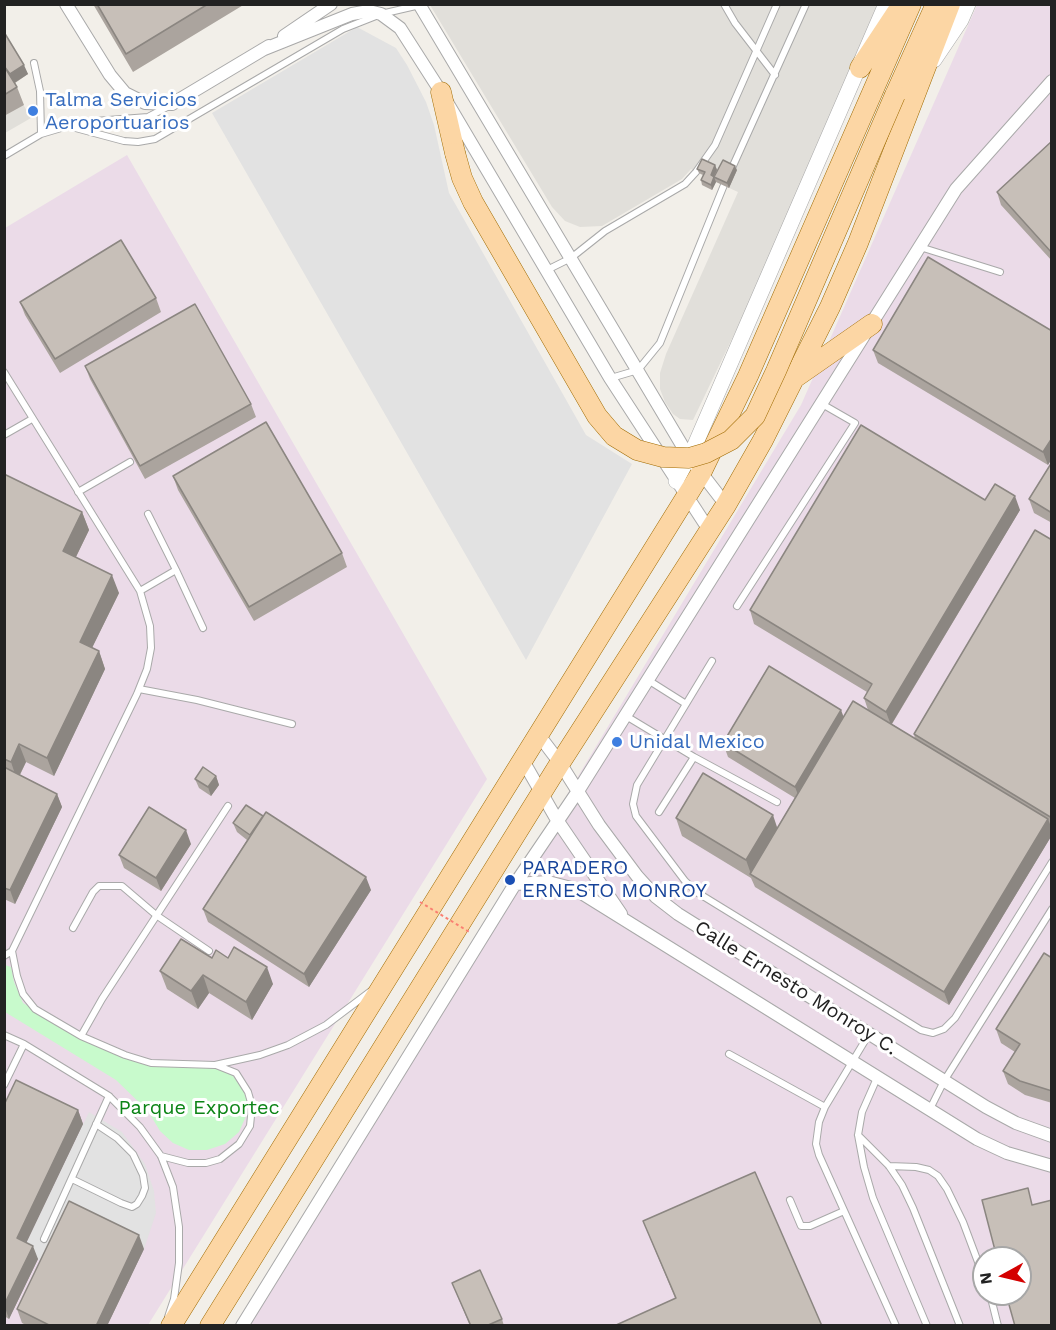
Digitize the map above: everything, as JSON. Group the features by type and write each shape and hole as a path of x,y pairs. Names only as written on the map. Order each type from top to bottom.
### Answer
{"main road":[{"path":"860,68 902,4"},
{"path":"171,1326 538,734 748,376 911,4"},
{"path":"441,92 454,153 473,202 597,416 614,436 637,450 663,457 689,458 731,440 755,416 936,4"},
{"path":"210,1326 560,763 726,505 763,440 830,307 858,243 950,4"},
{"path":"794,379 872,324"}],"street":[{"path":"66,4 110,75 125,93 145,103 172,104 262,50 331,4"},
{"path":"695,465 886,4"},
{"path":"922,77 961,20 968,4"},
{"path":"420,5 695,465 726,505"},
{"path":"262,50 352,14 369,11 381,14 400,28 441,92 610,378 709,530"},
{"path":"242,1326 515,884 626,716 956,189 1050,88"},
{"name":"Calle Ernesto Monroy C.","path":"538,734 560,763 599,825 637,876 656,897 678,914 944,1081 1016,1123 1052,1136"},
{"name":"Calle Ernesto Monroy C.","path":"522,759 557,820 623,917"},
{"name":"Calle Ernesto Monroy C.","path":"515,884 548,882 575,889 977,1139 1007,1153 1052,1166"}],"lane":[{"path":"724,4 735,23 775,75"},
{"path":"547,270 571,258 605,231 685,184 696,172 715,145 777,4"},
{"path":"732,168 806,4"},
{"path":"68,126 124,141 138,142 154,139 343,29 381,14 420,5"},
{"path":"34,63 40,91 41,135"},
{"path":"4,156 41,135 68,126 94,121 148,117 172,104"},
{"path":"610,378 638,370 660,343 724,185"},
{"path":"920,248 1000,272"},
{"path":"4,372 140,591 150,626 151,648 147,669 139,689 12,951 4,956"},
{"path":"737,606 855,423 822,404"},
{"path":"4,435 32,419"},
{"path":"78,492 130,462"},
{"path":"148,514 203,628"},
{"path":"140,591 176,570"},
{"path":"712,661 637,785 633,804 636,816 685,881 698,893 921,1030 933,1033 944,1029 955,1018 1052,862"},
{"path":"648,680 686,704"},
{"path":"139,689 236,709 292,724"},
{"path":"626,716 694,757 777,802"},
{"path":"659,812 694,757"},
{"path":"81,1036 156,915 228,806"},
{"path":"73,928 93,892 99,886 122,886 156,915 209,951"},
{"path":"930,1109 944,1081 1052,909"},
{"path":"12,951 23,994 35,1010 81,1036 125,1055 151,1063 215,1065 260,1055 288,1045 326,1025 387,980"},
{"path":"869,1034 825,1107 819,1122 816,1144 896,1326"},
{"path":"4,1035 24,1044 109,1096 140,1127 161,1156 173,1187 179,1227 179,1263 174,1299 165,1326"},
{"path":"5,1082 24,1044"},
{"path":"729,1054 825,1107"},
{"path":"161,1156 188,1163 206,1163 220,1159 239,1144 250,1126 252,1106 248,1092 236,1073 215,1065"},
{"path":"877,1078 862,1112 858,1135 864,1167 873,1198 927,1326"},
{"path":"44,1239 109,1096"},
{"path":"72,1179 132,1207 142,1196 145,1188 143,1175 133,1154 117,1137 96,1124"},
{"path":"858,1135 890,1166 913,1208 960,1326"},
{"path":"890,1166 916,1167 929,1170 938,1176 963,1221 972,1246"},
{"path":"790,1200 801,1226 810,1226 844,1211"},
{"path":"993,1306 998,1326"}],"path":[{"path":"420,902 471,933"}],"shaded area":[{"path":"430,5 881,5 764,272 693,420 680,419 673,414 660,389 660,373 666,354 738,192 716,182 712,190 702,185 706,177 691,169 682,179 602,226 580,227 565,221 552,207"},
{"path":"977,5 1051,5 1051,1325 248,1326 801,405"},
{"path":"357,27 396,48 407,65 426,102 434,125 449,193 586,435 632,464 526,660 212,113"},
{"path":"4,35 28,74 12,85 31,118 5,133"},
{"path":"127,155 487,779 148,1325 5,1326 5,228"},
{"path":"89,1112 122,1132 145,1164 154,1191 156,1213 144,1249 50,1265 22,1252"}],"green space":[{"name":"Parque Exportec","path":"5,965 11,967 14,982 23,1003 128,1058 206,1066 231,1074 242,1087 247,1101 246,1116 239,1132 225,1144 207,1150 189,1150 173,1143 160,1131 148,1111 116,1080 5,1012"}],"building":[{"path":"97,4 208,4 126,54"},
{"path":"4,32 24,65 10,74 4,66"},
{"path":"4,66 17,87 4,95"},
{"path":"1052,141 1052,253 997,192"},
{"path":"702,159 715,165 711,175 714,177 711,185 701,180 705,172 697,169"},
{"path":"723,160 735,166 727,183 714,177"},
{"path":"121,240 156,298 55,359 20,302"},
{"path":"928,257 1052,331 1052,438 1043,452 873,350"},
{"path":"195,304 251,404 140,466 85,366"},
{"path":"266,422 342,553 249,607 173,476"},
{"path":"861,425 985,500 995,484 1015,496 886,712 864,698 872,684 750,610"},
{"path":"1052,462 1052,513 1029,499"},
{"path":"4,474 82,512 63,551 112,575 80,642 99,651 47,758 19,744 11,762 4,759"},
{"path":"1035,530 1052,540 1052,818 914,734"},
{"path":"769,666 841,710 795,787 723,743"},
{"path":"853,701 1048,819 944,992 750,874"},
{"path":"4,767 57,794 10,890 4,888"},
{"path":"203,767 216,776 208,787 195,779"},
{"path":"703,773 773,815 746,860 676,818"},
{"path":"246,805 263,816 250,835 233,823"},
{"path":"149,807 186,830 156,878 119,855"},
{"path":"266,812 366,877 304,974 203,909"},
{"path":"181,939 212,958 216,950 228,958 234,947 267,967 246,1002 203,975 191,991 160,971"},
{"path":"1044,953 1052,958 1052,1091 1020,1081 1003,1071 1020,1044 996,1029"},
{"path":"16,1080 78,1110 17,1238 33,1246 4,1305 4,1105"},
{"path":"755,1172 822,1326 614,1326 676,1298 643,1221"},
{"path":"1028,1188 1032,1205 1052,1200 1052,1326 1015,1326 1009,1306 1032,1306 1032,1246 994,1246 982,1200"},
{"path":"69,1201 139,1235 96,1326 51,1326 17,1309"},
{"path":"480,1270 502,1319 486,1326 471,1326 452,1283"}],"place":[{"name":"Talma Servicios Aeroportuarios","path":"33,111"},
{"name":"Unidal Mexico","path":"617,742"},
{"name":"PARADERO ERNESTO MONROY","path":"510,880"}]}
